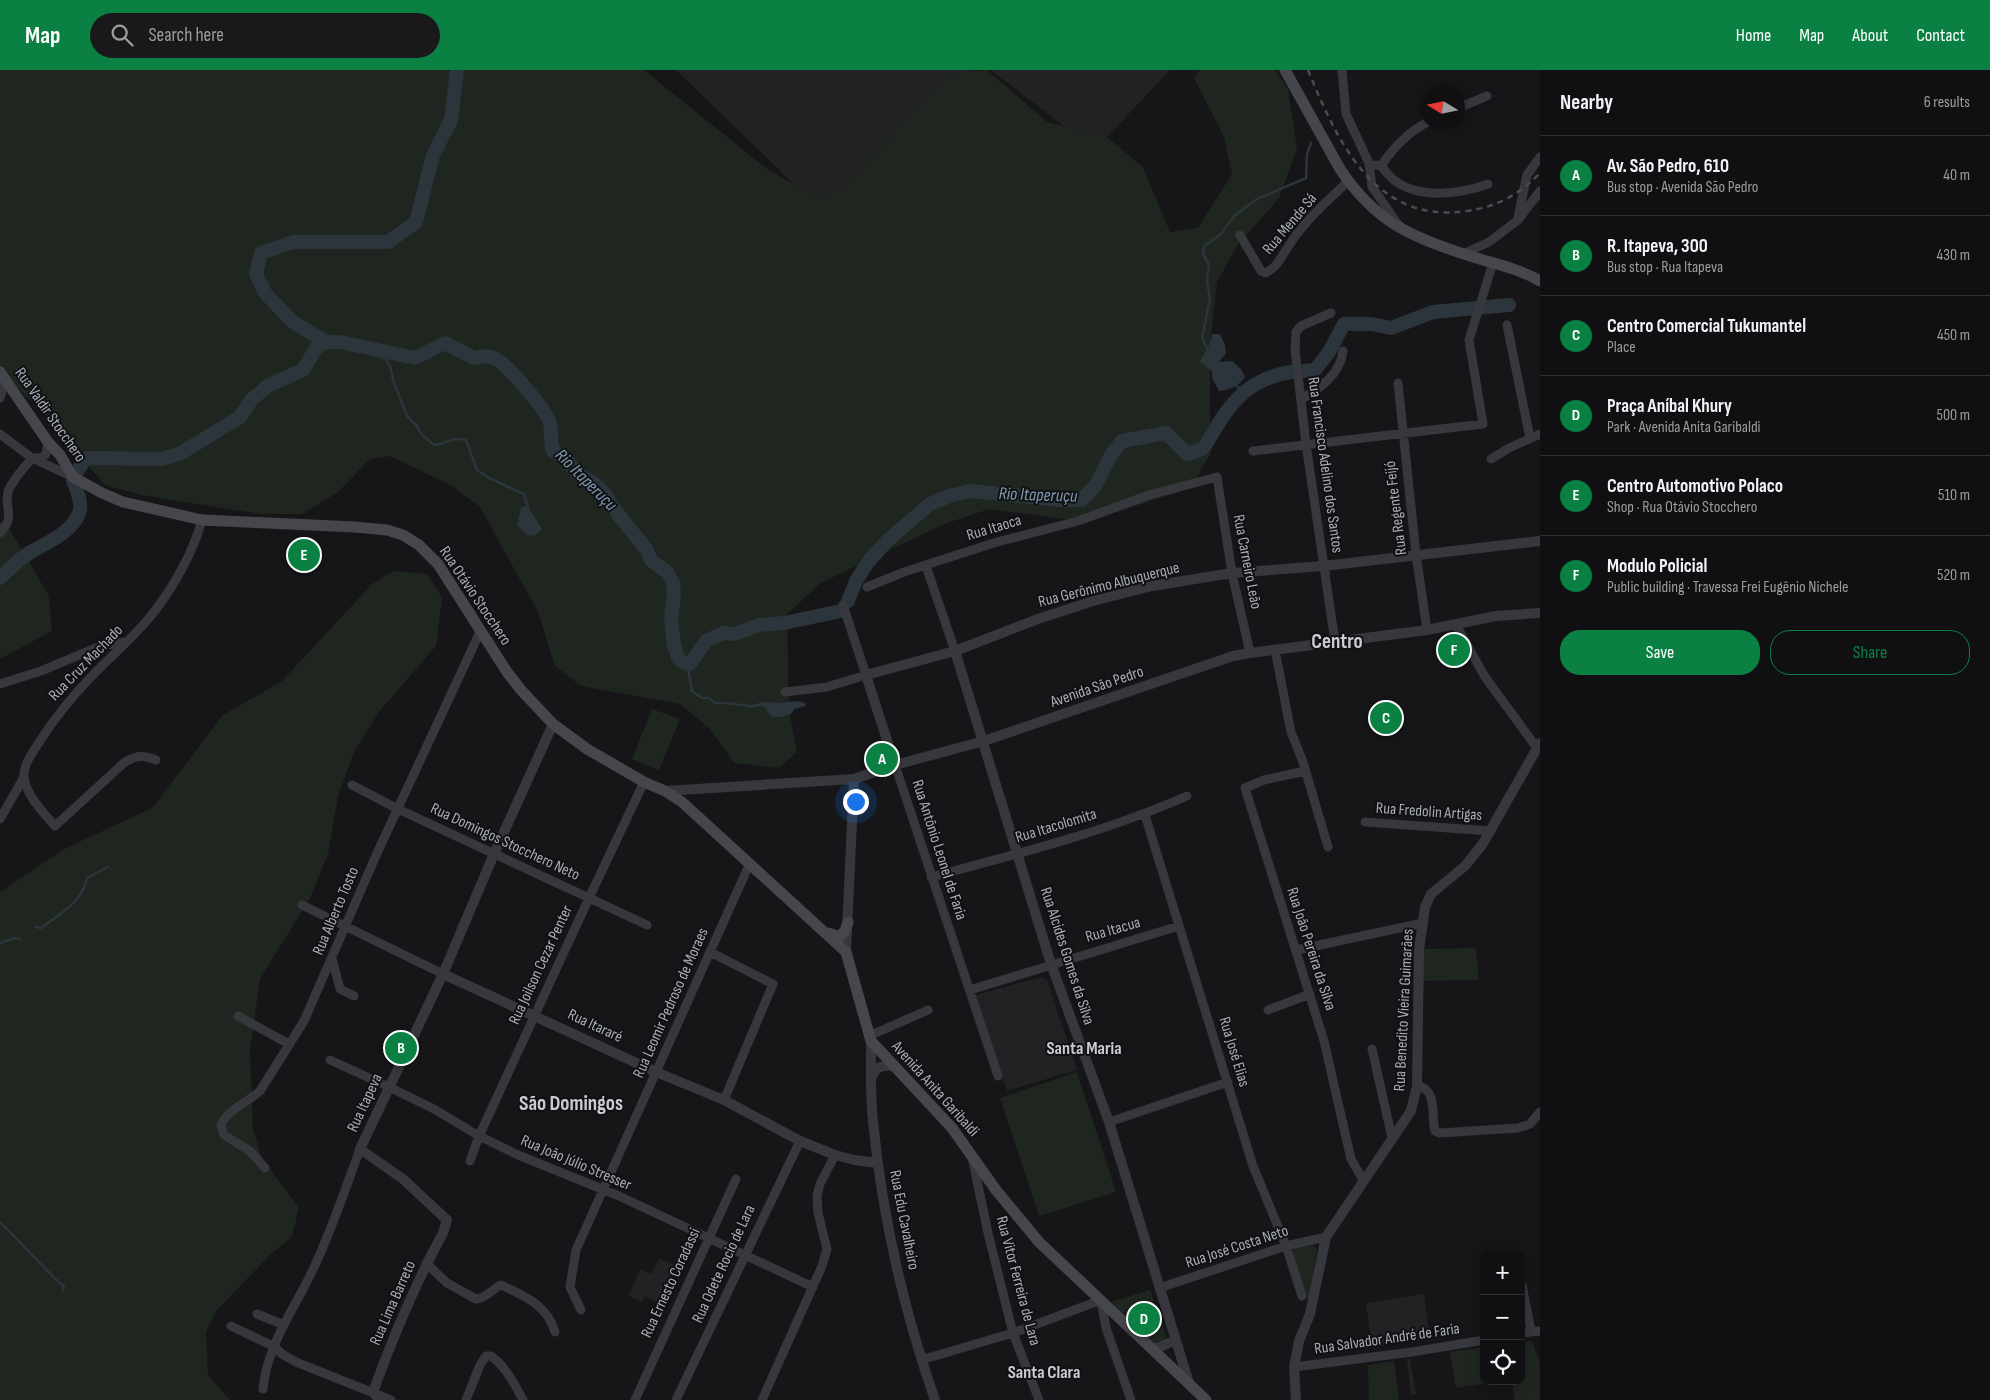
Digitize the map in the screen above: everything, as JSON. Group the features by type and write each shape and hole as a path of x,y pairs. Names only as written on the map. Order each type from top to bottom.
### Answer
{"main road":[{"path":"1285,70 1348,181 1375,212 1404,232 1463,254 1524,273 1540,281"},
{"path":"1524,273 1530,281 1540,288"},
{"name":"Rua Valdir Stocchero","path":"2,376 48,442 60,455 73,477"},
{"name":"Rua Otávio Stocchero","path":"73,477 123,502 202,520 355,526 387,530 403,535 419,545 438,564 480,632 520,690 554,724 587,750 644,782 666,791"},
{"path":"666,791 691,809 846,952"},
{"path":"822,930 839,937 845,931 848,922"},
{"name":"Avenida Anita Garibaldi","path":"846,952 870,1039 892,1066 952,1128 996,1190 1039,1242 1206,1400"}],"street":[{"path":"1342,70 1346,114 1369,163 1372,187 1404,232"},
{"path":"1465,105 1487,96"},
{"path":"1381,166 1391,151 1403,139 1420,127"},
{"path":"1518,220 1527,175 1540,157"},
{"path":"1369,163 1381,166 1394,180 1407,187 1423,191 1445,193 1468,191 1488,184"},
{"name":"Rua Mende Sá","path":"1240,235 1261,271 1268,272 1277,264 1308,220 1348,181"},
{"path":"1463,254 1489,242 1518,220 1540,191"},
{"path":"1252,451 1483,424 1469,340 1493,263"},
{"name":"Rua Francisco Adelino dos Santos","path":"1331,313 1300,326 1296,332 1295,350 1306,444 1335,642"},
{"path":"1507,325 1530,438"},
{"path":"1302,399 1334,374 1342,362 1343,351"},
{"path":"0,398 2,376"},
{"name":"Rua Regente Feijó","path":"1398,383 1416,554 1427,630"},
{"path":"0,434 32,458 73,477"},
{"path":"1491,459 1509,448 1540,434"},
{"path":"32,458 41,458 46,454 48,442"},
{"path":"0,533 8,524 10,515 8,494 11,486 32,458"},
{"name":"Rua Itaoca","path":"867,587 996,542 1099,514 1149,495 1216,477"},
{"name":"Rua Carneiro Leão","path":"1216,477 1232,573 1250,653"},
{"name":"Rua Cruz Machado","path":"0,819 24,777 25,767 30,756 56,716 89,679 151,616 194,546 202,520"},
{"name":"Rua Gerônimo Albuquerque","path":"785,692 827,687 955,651 1038,618 1152,586 1232,573 1323,566 1540,541"},
{"name":"Rua Alcides Gomes da Silva","path":"926,566 984,742 1050,964 1109,1122 1189,1383"},
{"name":"Rua Antônio Leonel de Faria","path":"843,605 998,1076"},
{"name":"Avenida São Pedro","path":"666,791 854,779 895,765 984,742 1224,659 1250,653 1427,630 1496,616 1540,613"},
{"path":"1456,625 1485,677 1539,746"},
{"name":"Rua Alberto Tosto","path":"265,1168 250,1151 224,1135 221,1125 227,1115 260,1091 304,1021 398,809 480,632"},
{"path":"0,684 40,671 96,647 126,642"},
{"path":"1276,650 1291,732 1328,847"},
{"name":"Rua Itapeva","path":"263,1389 264,1375 275,1347 284,1325 315,1265 360,1149 444,974 494,854 554,724"},
{"name":"Rua Benedito Vieira Guimarães","path":"1296,1400 1294,1367 1299,1341 1310,1314 1326,1237 1411,1111 1417,1086 1419,958 1425,907 1431,894 1465,866 1475,855 1491,832 1539,746"},
{"path":"24,777 30,795 55,826 125,762 136,756 146,756 156,760"},
{"name":"Rua João Pereira da Silva","path":"1305,772 1264,780 1245,788 1324,1041 1351,1159 1363,1180"},
{"path":"846,952 854,779"},
{"name":"Rua Joilson Cezar Penter","path":"470,1161 479,1136 535,1014 644,782"},
{"name":"Rua Domingos Stocchero Neto","path":"352,785 398,809 647,925"},
{"path":"691,809 689,796 695,789"},
{"name":"Rua Itacolomita","path":"931,877 1145,815 1187,796"},
{"name":"Rua José Elias","path":"1145,815 1253,1166 1286,1246 1302,1296"},
{"name":"Rua Fredolin Artigas","path":"1365,822 1491,832"},
{"name":"Rua Leomir Pedroso de Moraes","path":"582,1310 570,1287 576,1250 750,863"},
{"name":"Rua Itararé","path":"302,905 444,974 535,1014 656,1072 724,1100 800,1141 834,1155 878,1163"},
{"path":"1296,950 1423,923"},
{"name":"Rua Itacua","path":"970,990 1179,926"},
{"path":"710,952 774,984 724,1100"},
{"path":"332,958 340,989 354,996"},
{"path":"1268,1010 1310,994"},
{"path":"870,1039 928,1010"},
{"path":"238,1016 289,1044"},
{"name":"Rua Edu Cavalheiro","path":"870,1039 873,1120 888,1220 921,1360 934,1400"},
{"path":"1372,1049 1392,1138"},
{"name":"Rua João Júlio Stresser","path":"330,1060 389,1086 479,1136 619,1196 813,1287"},
{"path":"871,1081 876,1069 883,1066 892,1066"},
{"path":"1109,1122 1228,1082"},
{"path":"1417,1086 1426,1089 1430,1094 1433,1126 1435,1131 1440,1133 1518,1128 1530,1124 1540,1112"},
{"name":"Rua Odete Rocio de Lara","path":"676,1400 800,1141"},
{"name":"Rua Lima Barreto","path":"360,1149 403,1179 447,1220 443,1233 402,1315 374,1397"},
{"path":"762,1400 813,1287 827,1249 818,1213 817,1196 820,1184 834,1155"},
{"name":"Rua Vitor Ferreira de Lara","path":"972,1156 980,1198 1013,1333 1039,1400"},
{"name":"Rua Ernesto Coradassi","path":"635,1400 736,1178"},
{"path":"980,1198 986,1188 996,1190"},
{"name":"Rua José Costa Neto","path":"1159,1288 1286,1246 1326,1237"},
{"path":"426,1264 447,1283 476,1299 486,1296 493,1288 501,1285 514,1291 538,1305 547,1313 555,1332"},
{"path":"1525,1294 1537,1332"},
{"path":"921,1360 1013,1333 1102,1300 1106,1328 1131,1400"},
{"path":"257,1314 284,1325"},
{"path":"232,1326 275,1347 282,1354 296,1362 374,1397 391,1400"},
{"path":"1152,1349 1160,1348 1175,1340"},
{"name":"Rua Salvador André de Faria","path":"1294,1367 1412,1352 1480,1341"},
{"path":"466,1400 480,1365 486,1356 491,1356 501,1364 523,1400"}],"shaded area":[{"path":"0,70 644,70 767,169 817,197 842,189 950,74 987,70 1047,122 1108,138 1143,167 1170,232 1198,228 1232,174 1224,137 1194,78 1200,70 1275,70 1288,89 1297,149 1279,198 1237,246 1217,282 1210,346 1210,454 1191,488 1086,522 989,509 944,524 821,583 787,614 789,711 797,752 779,768 734,763 710,729 680,704 581,686 555,666 538,612 480,507 452,486 390,456 370,459 337,493 302,514 260,514 141,495 105,485 48,417 0,371"},
{"path":"676,70 975,70 836,225"},
{"path":"991,70 1170,70 1095,150"},
{"path":"1212,334 1220,334 1225,345 1226,353 1219,362 1232,361 1241,369 1245,377 1237,385 1227,390 1219,391 1212,378 1212,371 1200,362 1209,345"},
{"path":"527,505 542,529 534,536 527,535 517,525 521,508"},
{"path":"0,521 9,528 49,596 52,631 0,659"},
{"path":"393,571 427,574 442,597 436,646 379,712 353,754 338,797 328,854 310,898 260,979 250,1049 253,1129 263,1161 299,1207 292,1237 272,1253 217,1310 206,1332 208,1375 230,1400 0,1400 0,892 64,849 152,808 223,715 282,681 372,584"},
{"path":"795,701 806,703 805,706 794,709 792,713 780,717 770,715 765,707 750,708 747,706 764,702 783,703"},
{"path":"652,709 680,719 659,770 632,759"},
{"path":"1476,948 1479,980 1421,981 1422,949"},
{"path":"1041,977 1047,980 1077,1070 1007,1091 976,995"},
{"path":"1077,1072 1116,1192 1039,1216 1000,1098"},
{"path":"1313,1245 1317,1250 1309,1298 1307,1298 1292,1253 1294,1249"},
{"path":"659,1258 679,1267 662,1305 645,1296 642,1302 629,1296 640,1269 652,1274"},
{"path":"1150,1290 1166,1336 1164,1341 1155,1345 1111,1302"},
{"path":"1424,1294 1430,1339 1372,1347 1366,1303"},
{"path":"1525,1342 1533,1343 1540,1364 1540,1400 1515,1400 1513,1385 1525,1385"},
{"path":"1480,1348 1480,1384 1456,1388 1450,1352"},
{"path":"1407,1359 1410,1359 1416,1394 1411,1394"},
{"path":"1394,1361 1399,1400 1369,1400 1368,1365"}],"waterway":[{"path":"326,342 293,322 265,293 256,274 261,253 293,242 388,242 416,222 433,155 451,120 457,70"},
{"path":"1208,350 1202,338 1210,299 1207,280 1209,265 1203,254 1204,246 1220,235 1235,215 1257,199 1306,178 1307,154 1311,143"},
{"name":"Rio Itaperuçu","path":"1304,371 1315,370 1329,352 1344,324 1372,324 1391,328 1433,312 1509,305"},
{"name":"Rio Itaperuçu","path":"78,470 86,458 162,459 181,453 240,417 252,399 269,385 303,370 316,348 326,342 340,342 415,358 445,343 474,358 485,356 493,358 502,363 517,378 549,420 553,451 564,457 578,474 594,483 604,493 617,513 647,550 651,560 668,573 673,583 674,595 671,618 674,645 678,658 683,662 690,664 706,641 723,633 735,634 759,625 784,623 841,611"},
{"path":"379,351 390,366 393,380 407,416 417,426 421,434 434,445 454,440 466,440 477,470 489,478 524,494 528,508"},
{"name":"Rio Itaperuçu","path":"848,601 856,581 868,562 887,541 930,504 952,495 971,491 1060,500 1082,500 1096,485 1111,455 1122,441 1166,433 1187,454 1200,450 1205,446 1229,408 1249,388 1261,381 1291,372"},
{"path":"1234,384 1243,391"},
{"name":"Rio Itaperuçu","path":"0,578 25,556 65,532 76,520 80,505 73,480"},
{"path":"687,663 692,691 702,698 709,698 715,703 750,706"},
{"path":"36,927 41,928 62,913 76,900 85,886 87,878 108,867"},
{"path":"0,943 15,938 20,939"},
{"path":"0,1222 64,1287 63,1291"}],"railway":[{"path":"1308,70 1332,124 1347,150 1364,172 1384,191 1407,205 1435,212 1478,209 1498,203 1516,193 1540,173"}],"place":[{"name":"Centro Automotivo Polaco","path":"304,555"},
{"name":"Modulo Policial","path":"1454,650"},
{"name":"Centro Comercial Tukumantel","path":"1386,718"},
{"name":"Av. São Pedro, 610","path":"882,759"},
{"name":"R. Itapeva, 300","path":"401,1048"},
{"name":"Praça Aníbal Khury","path":"1144,1319"}],"district":[{"name":"Centro","path":"1337,641"},
{"name":"Santa Maria","path":"1084,1048"},
{"name":"São Domingos","path":"571,1103"},
{"name":"Santa Clara","path":"1044,1372"}]}
